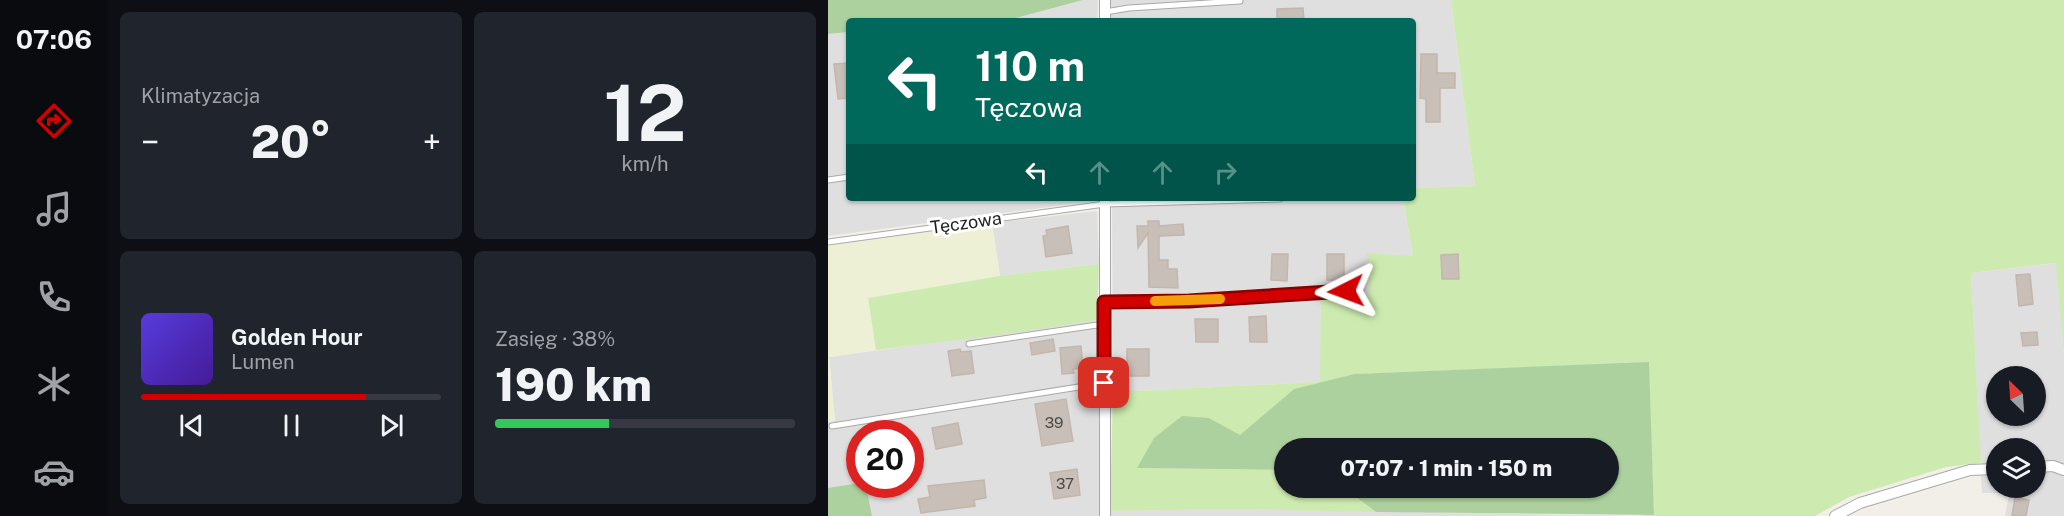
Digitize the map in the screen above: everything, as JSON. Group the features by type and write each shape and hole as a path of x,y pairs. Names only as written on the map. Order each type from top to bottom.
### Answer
{"street":[{"path":"1104,0 1105,17"},
{"path":"1105,201 1105,516"},
{"path":"2046,466 2064,470"},
{"path":"1835,516 1860,503 1970,470 1986,469"}],"lane":[{"path":"1105,17 1129,8 1240,1"},
{"path":"828,180 846,177"},
{"name":"Tęczowa","path":"828,242 1105,201"},
{"path":"1104,302 1189,301 1346,291"},
{"path":"969,344 1104,324"},
{"path":"832,426 1104,383"}],"shaded area":[{"path":"1083,0 1098,0 1097,18 1016,18"},
{"path":"1110,0 1451,0 1475,186 1416,188 1416,18 1111,18"},
{"path":"846,32 846,201 1095,201 828,236 828,34"},
{"path":"1112,201 1404,201 1413,256 1369,294 1321,300 1321,382 1113,392"},
{"path":"1097,211 1099,264 1000,276 992,223"},
{"path":"2057,263 2064,356 2064,516 2005,516 2008,498 2046,498 2046,438 1986,438 1986,493 1982,493 1971,273"},
{"path":"1097,320 1099,390 1106,417 1106,511 1239,509 1636,516 872,516 869,498 924,498 924,420 846,420 846,485 828,488 828,422 835,421 829,357"}],"green space":[{"path":"828,0 1083,0 1016,18 846,18 846,32 828,34"},
{"path":"1451,0 2064,0 2064,356 2056,263 1971,273 1981,463 1946,467 1849,497 1815,516 1636,516 1654,515 1648,363 1354,374 1294,389 1240,436 1209,418 1138,468 1274,470 1274,498 1357,498 1376,512 1239,509 1110,511 1113,392 1320,382 1321,300 1369,294 1367,253 1413,256 1404,201 1416,201 1416,188 1475,186"},
{"path":"992,223 1000,276 868,298 876,350 829,357 835,421 828,422 828,246"},
{"path":"1099,264 1097,320 876,350 868,298 1000,276"},
{"path":"1649,362 1654,515 1376,512 1357,498 1619,498 1619,438 1274,438 1274,470 1137,468 1154,438 1182,416 1209,418 1240,435 1294,389 1354,374"},
{"path":"846,485 846,498 869,498 872,516 828,516 828,488"}],"building":[{"path":"1303,8 1304,18 1277,18 1277,9"},
{"path":"1421,54 1437,54 1437,73 1455,73 1455,88 1440,88 1440,122 1426,122 1426,99 1420,98"},
{"path":"846,63 846,98 838,99 834,64"},
{"path":"1148,221 1159,221 1159,226 1183,224 1184,235 1159,236 1159,260 1168,260 1168,269 1177,269 1178,288 1149,287 1148,233 1138,248 1137,226 1148,226"},
{"path":"1068,226 1072,253 1046,257 1043,236 1047,235 1046,230"},
{"path":"1272,254 1288,254 1287,281 1271,280"},
{"path":"1327,254 1344,254 1344,280 1327,280"},
{"path":"1458,254 1459,279 1442,279 1441,255"},
{"path":"2030,274 2033,304 2019,306 2016,275"},
{"path":"1266,316 1267,342 1250,342 1249,317"},
{"path":"1195,319 1218,319 1218,342 1196,342"},
{"path":"2037,332 2038,345 2023,346 2021,333"},
{"path":"1053,339 1055,351 1032,355 1030,343"},
{"path":"1081,346 1083,368 1073,369 1074,373 1062,374 1060,348"},
{"path":"960,349 961,352 971,351 974,373 952,376 948,351"},
{"path":"1127,349 1149,349 1149,376 1127,376"},
{"path":"1066,399 1073,441 1042,446 1035,404"},
{"path":"958,423 962,444 936,449 932,428"},
{"path":"1077,469 1080,495 1054,499 1050,473"},
{"path":"984,480 986,498 974,500 975,506 921,513 918,499 930,497 928,486"},
{"path":"2015,498 2029,500 2026,516 2012,516"}],"slow traffic":[{"path":"1155,301 1220,299"}],"route":[{"path":"1104,383 1104,302 1189,301 1346,291"}]}
